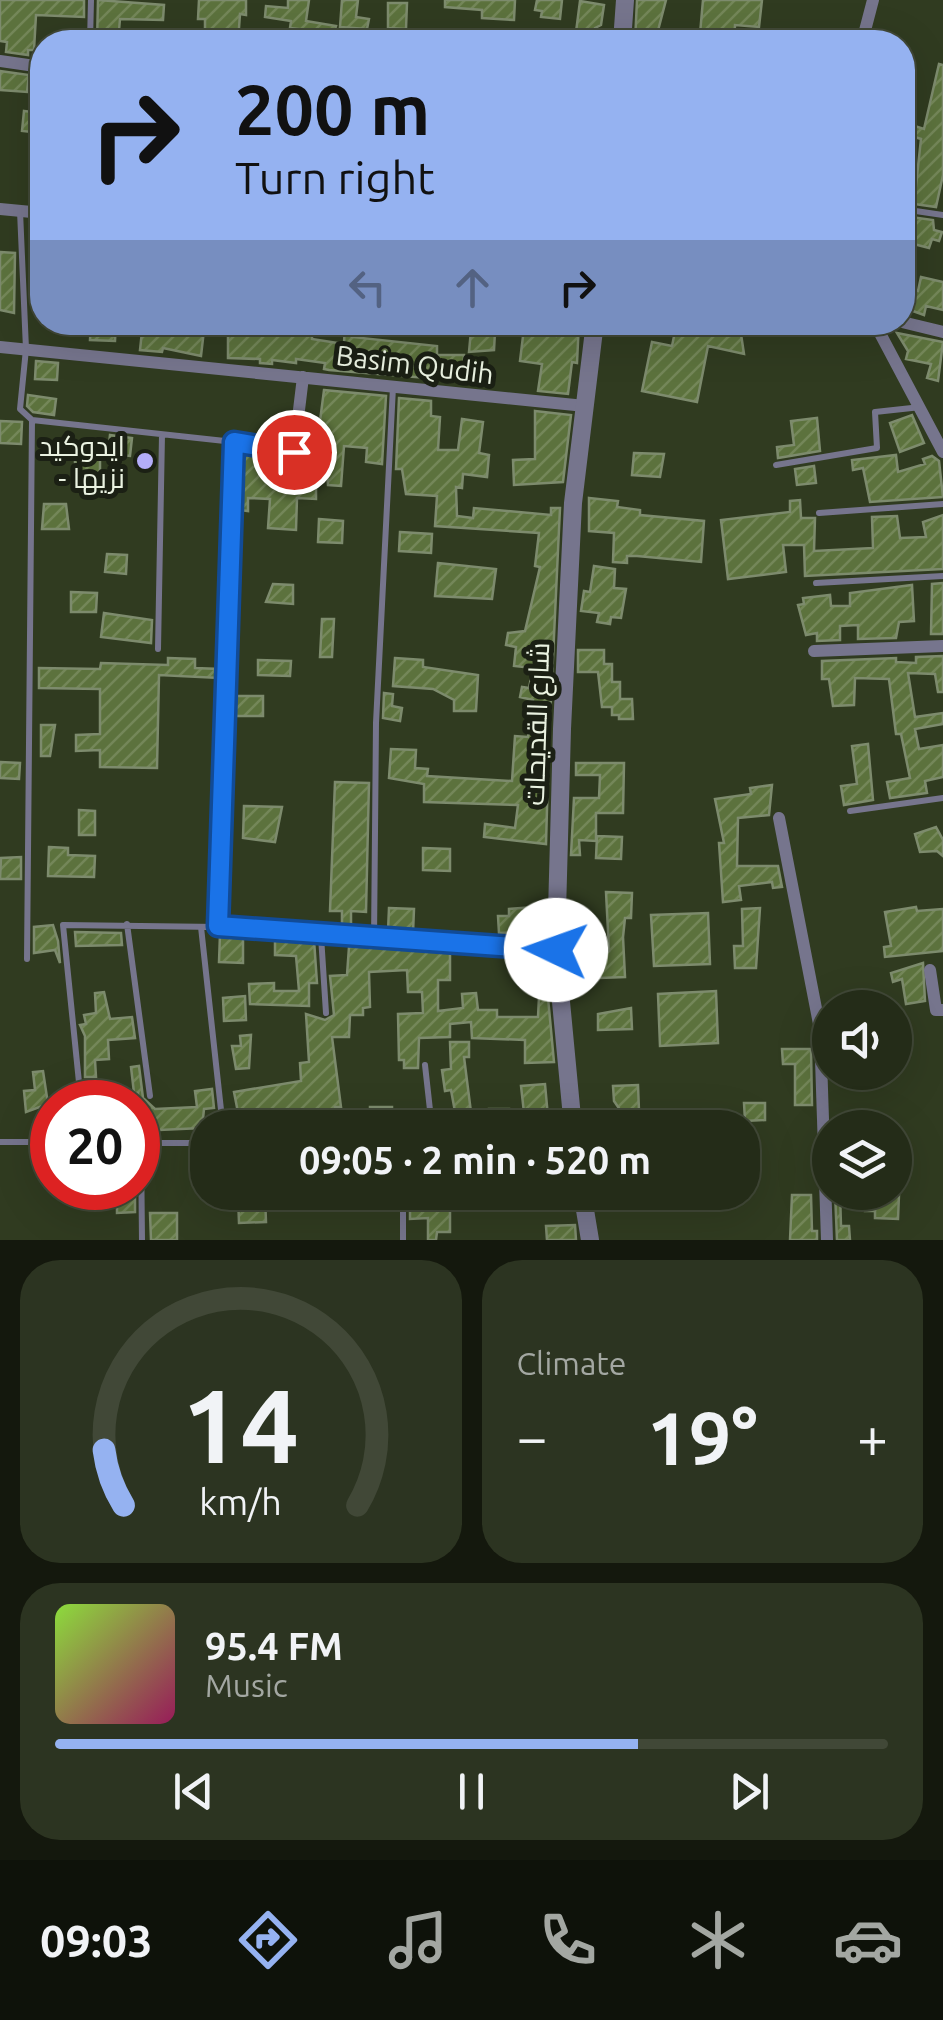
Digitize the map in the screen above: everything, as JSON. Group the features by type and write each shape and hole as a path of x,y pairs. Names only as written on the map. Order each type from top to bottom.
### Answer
{"street":[{"path":"623,30 625,0"},
{"path":"865,30 873,0"},
{"path":"0,61 30,65"},
{"path":"0,209 30,212"},
{"path":"915,325 943,332"},
{"name":"شارع القديحات","path":"571,1110 556,950 574,504 594,335"},
{"path":"881,335 943,452"},
{"name":"Basim Qudih","path":"0,347 585,406"},
{"path":"234,442 294,452 303,377"},
{"path":"814,652 943,646"},
{"path":"779,818 820,1028 826,1240"},
{"path":"930,970 936,1010 943,1010"},
{"path":"585,1210 590,1240"}],"lane":[{"path":"90,30 91,0"},
{"path":"20,211 26,349 20,410 32,420 234,442 218,926"},
{"path":"915,211 943,216"},
{"path":"374,940 376,723 394,386"},
{"path":"776,464 877,448 876,412 922,407"},
{"path":"26,959 32,420"},
{"path":"158,649 162,435"},
{"path":"819,513 943,504"},
{"path":"816,584 943,576"},
{"path":"850,812 943,798"},
{"path":"127,924 148,1080"},
{"path":"79,1080 63,925 218,926 556,950"},
{"path":"201,927 221,1110"},
{"path":"321,936 326,1014"},
{"path":"426,1065 430,1110"},
{"path":"0,1142 30,1142"},
{"path":"160,1143 190,1143"},
{"path":"141,1210 142,1240"},
{"path":"403,1210 403,1240"}],"building":[{"path":"0,0 84,0 84,17 36,15 28,55 6,52 7,42 0,41"},
{"path":"98,0 164,5 163,20 120,19 119,30 97,30"},
{"path":"199,0 246,0 246,15 240,14 239,30 205,30 205,19 198,19"},
{"path":"288,0 309,0 306,21 336,26 335,30 290,28 291,21 265,17 266,6 288,8"},
{"path":"342,0 358,0 356,17 369,19 367,29 340,27"},
{"path":"445,0 515,0 514,20 482,18 482,10 445,7"},
{"path":"537,0 562,0 560,19 541,17 542,11 535,10"},
{"path":"637,0 666,0 658,30 636,30"},
{"path":"703,0 762,0 759,27 735,25 735,30 700,30"},
{"path":"580,1 604,5 601,25 595,30 576,30"},
{"path":"388,3 407,3 406,29 388,28"},
{"path":"939,64 943,65 943,175 936,207 915,204 921,139 915,137 915,126 924,129"},
{"path":"0,71 29,75 27,92 0,90"},
{"path":"24,111 30,112 30,132 22,131"},
{"path":"915,218 933,220 934,230 942,232 939,241 932,239 929,248 915,244"},
{"path":"0,252 15,253 14,313 0,310"},
{"path":"921,277 943,282 943,310 926,306 924,315 915,312 915,290 918,291"},
{"path":"90,335 115,335 115,341 90,340"},
{"path":"142,335 203,335 201,356 163,348 162,352 140,350"},
{"path":"228,335 312,335 312,339 344,344 344,335 352,335 437,346 437,355 464,355 463,381 329,370 324,369 325,363 296,359 296,363 272,360 272,364 260,363 260,359 228,358"},
{"path":"471,335 495,335 494,350 469,352"},
{"path":"523,335 578,335 577,363 572,362 568,394 538,391 542,364 520,361"},
{"path":"674,335 741,335 744,354 708,346 697,402 642,391 652,342 672,346"},
{"path":"898,335 943,342 938,381 927,378 931,364 906,359 908,351"},
{"path":"36,361 58,363 57,380 35,379"},
{"path":"324,390 386,396 382,464 366,462 367,448 344,446 341,486 328,485 326,456 308,454 310,420 320,421"},
{"path":"28,395 56,399 54,415 33,412 27,406"},
{"path":"399,398 431,401 431,416 440,417 438,450 458,450 462,419 483,422 479,453 489,455 487,477 463,474 462,488 456,487 457,516 473,518 474,508 551,515 551,508 560,508 551,700 544,738 549,738 546,844 484,837 485,824 515,828 518,805 424,802 424,784 389,778 391,749 416,750 415,768 428,769 427,776 512,781 515,736 528,737 533,700 520,697 522,687 529,688 533,668 514,666 516,647 506,645 508,633 525,631 540,567 535,566 539,533 435,526 437,496 406,494 402,469 396,469"},
{"path":"535,411 571,415 563,482 514,485 513,460 535,459"},
{"path":"912,415 924,443 900,452 890,423"},
{"path":"817,418 820,451 778,458 777,447 794,445 791,421"},
{"path":"0,421 22,422 21,444 0,443"},
{"path":"110,435 132,438 130,456 108,454"},
{"path":"634,453 664,454 660,477 632,475"},
{"path":"245,454 298,460 298,487 316,488 316,499 297,498 296,530 268,528 270,499 248,498 248,511 239,510"},
{"path":"896,455 898,472 925,464 923,459 932,456 939,461 943,497 870,502 863,468 853,470 852,460"},
{"path":"75,458 100,458 100,479 75,478"},
{"path":"814,466 816,483 797,485 795,469"},
{"path":"589,498 618,501 617,507 640,510 640,515 704,521 701,562 627,556 627,563 613,562 614,533 589,531"},
{"path":"800,500 801,518 815,518 814,551 873,548 872,517 897,516 900,538 926,537 923,522 943,515 943,569 805,576 804,545 783,545 786,572 728,579 721,520 790,512 790,501"},
{"path":"44,504 66,504 69,529 42,529"},
{"path":"319,519 343,521 342,543 318,542"},
{"path":"400,532 432,534 431,553 399,551"},
{"path":"107,554 127,555 126,574 105,572"},
{"path":"438,563 496,569 492,599 435,596"},
{"path":"594,566 615,569 614,588 626,589 621,618 611,617 610,624 597,622 599,613 581,611 584,591 590,592"},
{"path":"943,583 943,634 931,634 932,584"},
{"path":"273,584 293,585 293,604 266,602"},
{"path":"912,585 914,621 899,622 896,638 858,639 858,625 840,626 840,640 817,641 817,633 806,635 798,605 804,604 803,598 830,595 831,606 850,606 850,593"},
{"path":"71,592 97,593 96,612 71,612"},
{"path":"104,613 152,620 151,643 101,637"},
{"path":"322,619 334,619 332,657 320,657"},
{"path":"578,650 604,650 604,664 612,664 612,682 620,682 620,699 632,699 633,719 619,719 619,715 612,715 612,707 602,707 598,672 578,672"},
{"path":"943,656 943,692 938,692 935,674 908,673 915,717 943,713 943,724 915,729 919,749 943,745 943,777 925,781 927,793 890,798 887,782 910,778 901,734 896,734 889,679 855,678 854,705 833,706 829,679 822,679 822,661 896,658 896,662 916,663 916,657"},
{"path":"168,658 195,659 195,668 220,669 219,678 159,675 157,768 100,767 100,750 76,751 76,735 100,734 100,689 39,688 39,668 100,669 101,663 168,665"},
{"path":"395,658 423,660 423,667 478,675 476,711 454,711 454,700 433,689 393,686"},
{"path":"258,660 291,661 290,676 258,675"},
{"path":"384,693 393,694 392,706 402,708 400,721 383,718"},
{"path":"235,696 263,696 263,716 236,716"},
{"path":"41,725 55,725 50,756 41,756"},
{"path":"868,744 873,800 844,805 841,786 857,784 852,746"},
{"path":"0,762 20,763 19,779 0,778"},
{"path":"576,763 624,763 623,813 596,813 596,841 579,840 580,855 571,855 574,798 599,798 600,775 576,775"},
{"path":"335,782 369,783 366,912 351,911 351,929 342,928 342,911 330,911"},
{"path":"772,785 769,815 738,818 737,866 778,866 782,887 773,888 772,882 739,886 741,900 723,902 719,843 724,843 715,799 751,794 750,788"},
{"path":"244,806 282,807 275,842 243,838"},
{"path":"79,810 95,811 95,835 79,835"},
{"path":"936,827 943,840 943,856 937,851 920,852 915,834"},
{"path":"597,836 622,837 621,859 596,858"},
{"path":"49,847 68,848 68,855 95,856 94,877 48,876"},
{"path":"423,848 450,849 450,871 423,870"},
{"path":"21,857 21,879 0,879 1,858"},
{"path":"606,892 632,893 631,918 625,918 623,937 625,977 600,978 599,952 609,951"},
{"path":"533,907 535,931 499,933 498,916 509,916 509,909"},
{"path":"916,907 917,911 943,909 943,951 885,957 884,947 891,946 885,912"},
{"path":"389,908 414,909 413,933 388,931"},
{"path":"760,908 756,968 735,968 734,946 743,946 742,909"},
{"path":"708,913 710,964 654,966 651,915"},
{"path":"53,925 60,963 55,950 34,953 34,927"},
{"path":"75,932 121,933 122,945 76,946"},
{"path":"220,934 243,936 243,963 219,962"},
{"path":"275,939 314,940 317,983 309,983 309,1006 250,1004 249,984 274,983 274,991 299,991 296,956 275,955"},
{"path":"349,947 450,949 450,980 438,980 438,1011 463,1008 462,994 476,993 478,1010 497,1010 497,1017 538,1017 540,976 527,978 523,957 544,955 554,1062 525,1063 525,1040 472,1038 471,1022 450,1024 450,1037 419,1038 418,1068 404,1068 404,1060 399,1060 398,1014 423,1013 422,992 408,992 407,970 369,972 370,1007 363,1008 363,1015 350,1015 349,1037 332,1037 341,1107 238,1110 234,1092 301,1081 300,1063 309,1062 306,1014 325,1020 334,1015 330,976 347,975"},
{"path":"923,963 925,1001 912,1003 912,990 904,990 902,979 893,982 891,973"},
{"path":"716,991 718,1043 660,1046 658,994"},
{"path":"104,992 110,1019 132,1017 135,1038 108,1040 109,1059 95,1060 96,1077 85,1077 85,1036 80,1025 86,1024 84,1015 96,1013 95,993"},
{"path":"245,996 246,1020 224,1021 223,998"},
{"path":"631,1008 632,1029 598,1030 598,1014"},
{"path":"251,1035 249,1068 236,1069 232,1046 241,1046 240,1036"},
{"path":"450,1042 469,1042 469,1057 464,1057 471,1110 455,1110 451,1090 445,1091 442,1070 451,1069"},
{"path":"782,1049 811,1049 812,1105 795,1105 795,1064 783,1064"},
{"path":"139,1066 141,1080 132,1080 131,1067"},
{"path":"43,1071 44,1080 34,1080 33,1072"},
{"path":"545,1084 547,1110 524,1110 521,1086"},
{"path":"638,1085 639,1110 620,1110 614,1101 613,1086"},
{"path":"212,1089 214,1108 190,1110 190,1129 160,1130 160,1109 197,1107 195,1091"},
{"path":"30,1090 30,1111 26,1112 24,1091"},
{"path":"744,1103 765,1103 765,1120 760,1120 760,1110 744,1110"},
{"path":"370,1107 392,1107 392,1110"},
{"path":"792,1195 811,1195 812,1231 817,1231 817,1240 790,1240"},
{"path":"239,1210 266,1210 266,1222 239,1223"},
{"path":"410,1210 450,1210 450,1232 437,1232 436,1240 428,1240 428,1218 410,1219"},
{"path":"836,1210 841,1210 841,1226 849,1226 850,1240 837,1240"},
{"path":"898,1210 898,1219 875,1218 875,1211 865,1211"},
{"path":"150,1213 177,1213 177,1240 151,1240"},
{"path":"575,1225 576,1240 547,1240 546,1226"}],"place":[{"name":"ايدوكيد - نزيها","path":"145,461"}],"route":[{"path":"294,452 234,442 218,926 556,950"}]}
